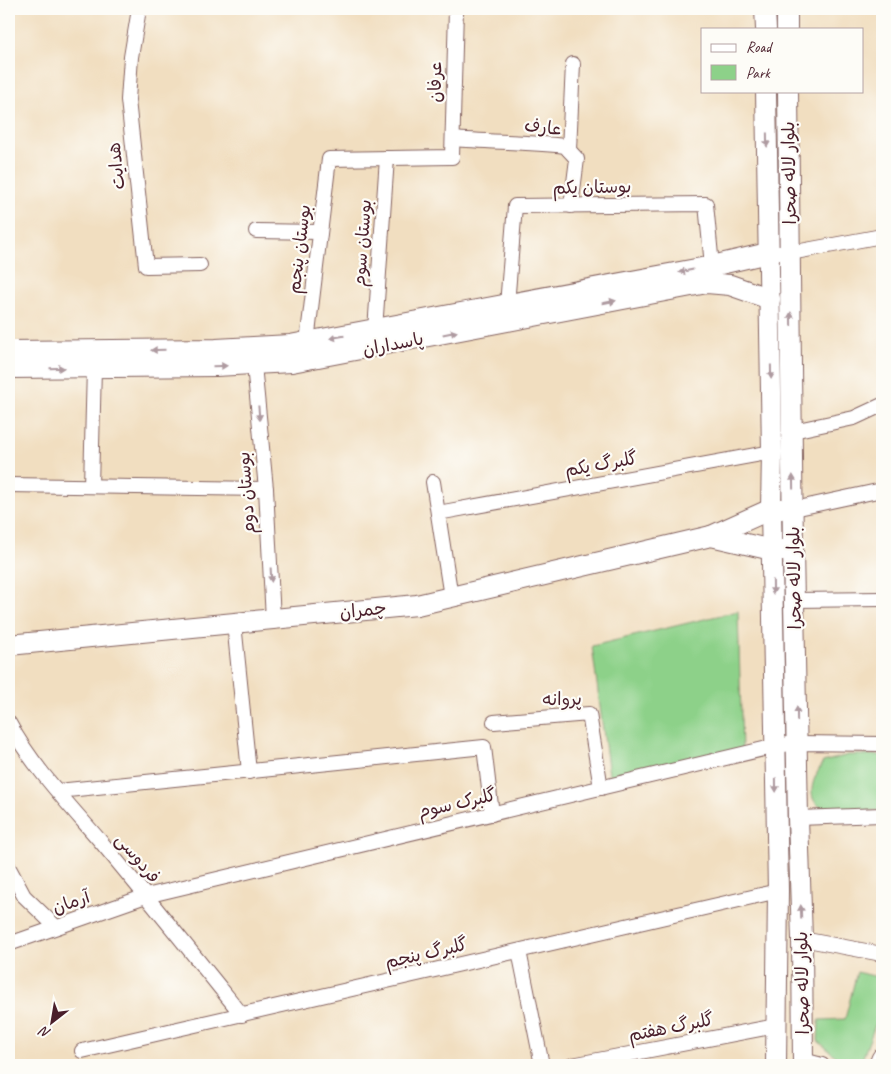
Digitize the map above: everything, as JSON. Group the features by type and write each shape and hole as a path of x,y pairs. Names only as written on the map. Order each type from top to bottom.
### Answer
{"main road":[{"path":"766,9 766,28"},
{"path":"787,9 787,28"},
{"name":"بلوار لاله صحرا","path":"766,92 778,891 776,1065"},
{"name":"بلوار لاله صحرا","path":"788,92 798,818 809,1063"},
{"name":"پاسداران","path":"9,354 94,367 254,365 292,362 768,253"},
{"name":"پاسداران","path":"9,354 244,348 290,345 375,330 509,313 707,283 730,285 770,299"},
{"name":"چمران","path":"9,645 417,605 711,536 771,509 794,509"},
{"name":"چمران","path":"711,536 772,550 793,549"},
{"path":"879,1065 882,1058"}],"street":[{"name":"هدایت","path":"139,9 128,100 146,266 200,265"},
{"name":"عرفان","path":"387,158 452,156 456,9"},
{"path":"569,150 573,64"},
{"name":"عارف","path":"453,139 492,142 532,142 565,146 577,158 571,206"},
{"name":"بوستان پنجم","path":"307,342 329,159 387,158"},
{"name":"بوستان سوم","path":"375,330 387,158"},
{"name":"بوستان یکم","path":"509,313 515,206 706,204 712,266"},
{"path":"256,231 320,232"},
{"path":"768,253 790,253 882,236"},
{"name":"بوستان دوم","path":"254,365 266,489 273,619"},
{"path":"91,486 94,367"},
{"path":"792,431 854,418 882,405"},
{"name":"گلبرگ یکم","path":"438,513 772,452"},
{"path":"433,482 451,597"},
{"path":"9,485 266,489"},
{"path":"794,509 882,490"},
{"path":"795,600 882,599"},
{"path":"234,623 249,772"},
{"name":"پروانه","path":"494,722 589,714 601,788"},
{"name":"فردوسی","path":"9,723 17,738 58,791 242,1014"},
{"name":"گلبرک سوم","path":"146,896 776,746 797,743 882,744"},
{"path":"58,791 484,747 492,814"},
{"path":"798,818 882,816"},
{"path":"9,868 24,896 56,926"},
{"name":"گلبرگ پنجم","path":"82,1051 778,891"},
{"name":"آرمان","path":"9,944 146,896"},
{"path":"802,939 882,954"},
{"path":"519,951 542,1065"},
{"name":"گلبرگ هفتم","path":"572,1065 776,1026"}],"green space":[{"path":"738,611 742,750 609,775 592,646"},
{"path":"848,755 882,755 882,810 834,811 823,808 815,803 812,793 814,780 823,762"},
{"path":"857,972 882,978 882,1007 860,1065 846,1065 818,1041 819,1020 845,1019"}]}
